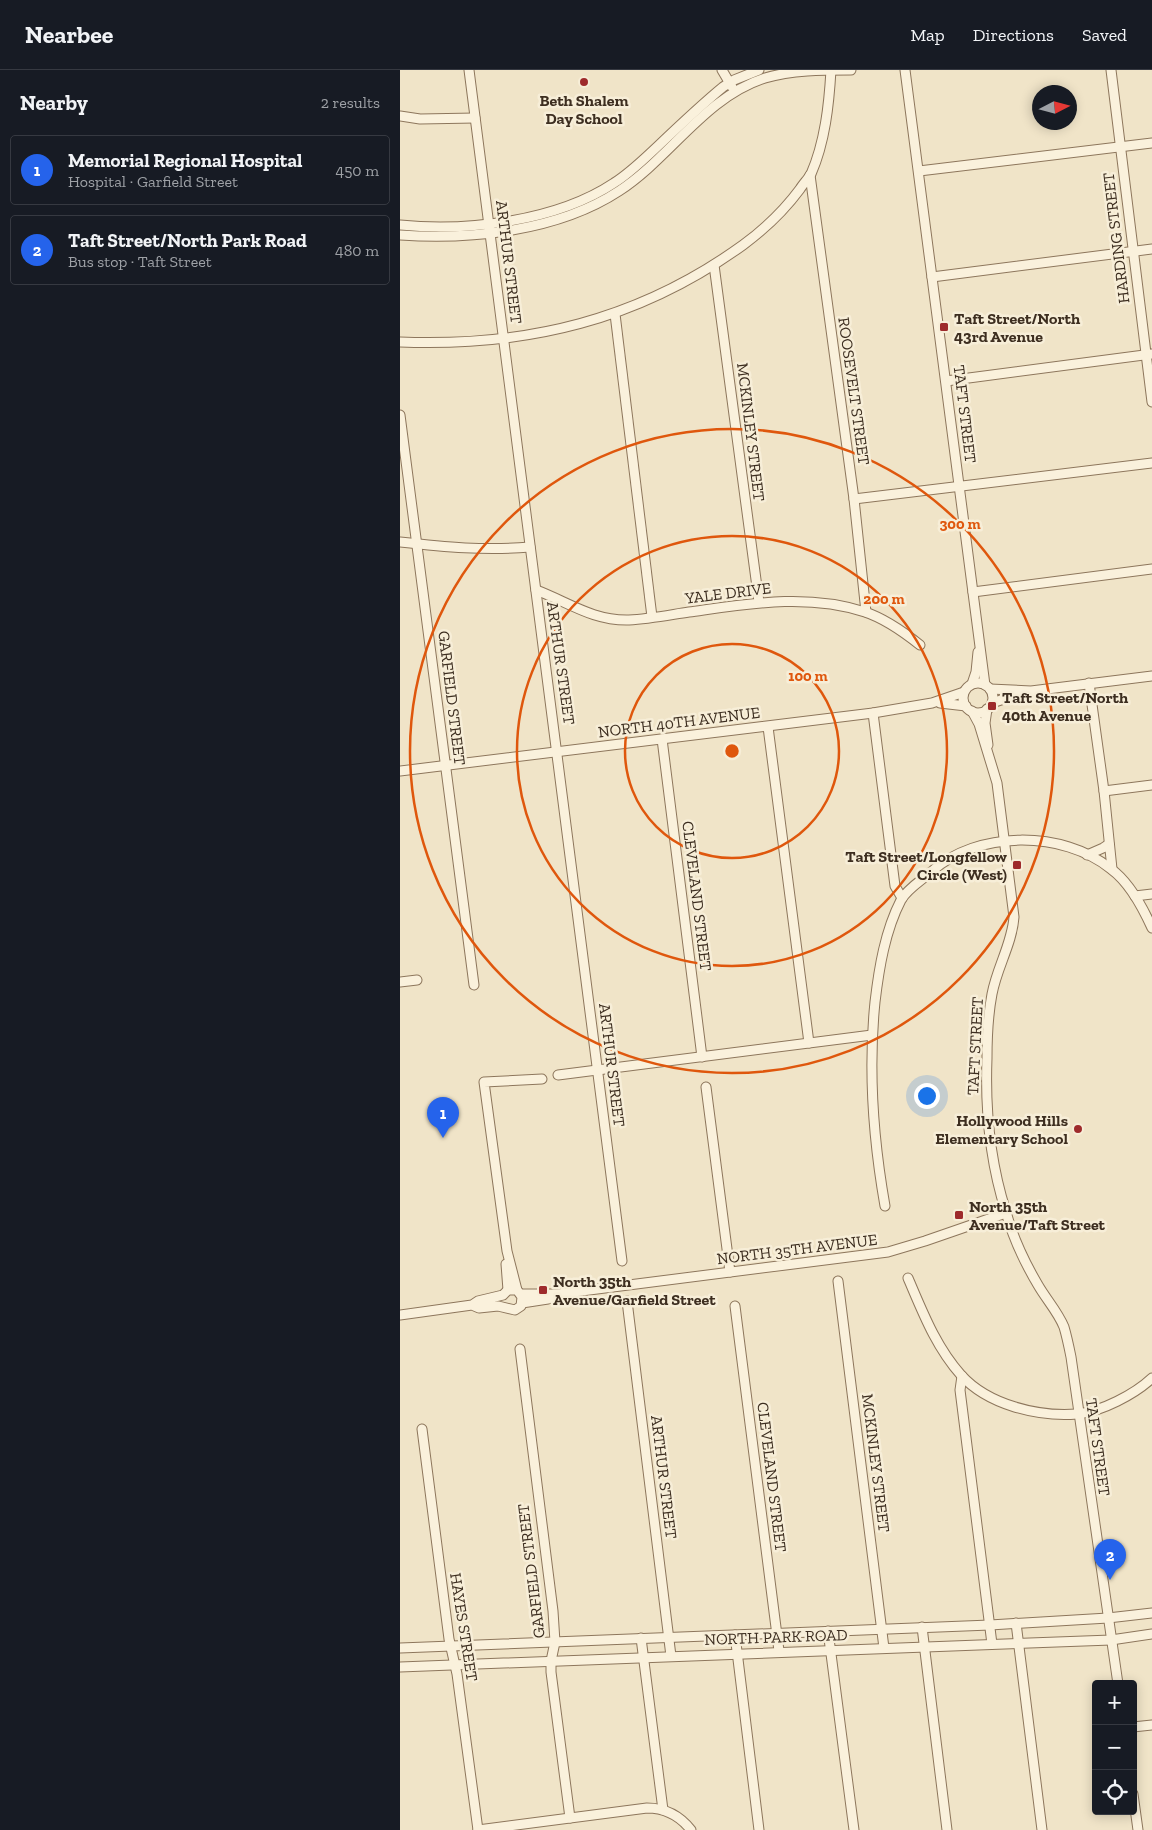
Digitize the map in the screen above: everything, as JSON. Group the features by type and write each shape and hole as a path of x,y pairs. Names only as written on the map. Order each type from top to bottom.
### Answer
{"street":[{"name":"ARTHUR STREET","path":"469,70 622,1261"},
{"path":"722,70 734,92"},
{"path":"400,235 444,236 490,228 556,210 581,201 604,190 636,166 703,104 730,83 759,70"},
{"path":"400,342 442,344 504,339 550,332 615,314 668,290 714,265 767,228 810,175 825,128 831,70"},
{"path":"400,225 490,228 535,225 573,214 608,198 640,175 734,92 763,79 799,71 851,70"},
{"name":"TAFT STREET","path":"904,70 919,171 980,644 988,687"},
{"name":"HARDING STREET","path":"1111,70 1133,252 1149,355 1152,402"},
{"path":"400,116 420,119 474,118"},
{"path":"919,171 1152,143"},
{"name":"ROOSEVELT STREET","path":"810,175 854,499 866,612"},
{"path":"932,277 1152,249"},
{"name":"MCKINLEY STREET","path":"714,265 758,602"},
{"path":"615,314 652,618"},
{"path":"946,382 1149,355"},
{"name":"GARFIELD STREET","path":"400,416 474,985"},
{"path":"854,499 1152,463"},
{"path":"400,542 446,548 472,549 530,547"},
{"path":"973,592 1152,570"},
{"name":"YALE DRIVE","path":"536,590 599,618 628,620 758,602 802,601 834,605 866,612 920,644"},
{"name":"TAFT STREET","path":"972,684 976,672 980,644"},
{"path":"1031,691 988,687 979,683 972,684 964,692 963,699 969,709 980,712 1002,698 1031,691 1152,676"},
{"path":"1089,684 1104,791 1112,869"},
{"path":"988,687 992,695 989,706"},
{"name":"NORTH 40TH AVENUE","path":"400,771 873,713 932,703 964,692"},
{"name":"NORTH 40TH AVENUE","path":"932,703 969,709"},
{"name":"TAFT STREET","path":"989,706 985,723 989,756"},
{"name":"TAFT STREET","path":"969,709 979,724 996,783 1013,902 1013,924 1009,944 995,979 988,1015 986,1086 991,1151 1006,1212 1025,1261 1064,1327 1071,1357 1117,1680"},
{"path":"873,713 895,886 902,898"},
{"path":"768,727 809,1043"},
{"name":"CLEVELAND STREET","path":"662,739 702,1057"},
{"path":"1104,791 1152,785"},
{"path":"885,1206 878,1166 872,1111 872,1035 877,982 885,943 902,898 938,866 962,852 1005,840 1044,841 1088,854 1112,869 1135,896 1152,928"},
{"path":"1088,854 1109,844"},
{"path":"1135,896 1152,894"},
{"path":"400,982 417,980"},
{"path":"558,1075 872,1035"},
{"path":"505,1307 502,1301 514,1295 484,1082 542,1079"},
{"path":"706,1087 730,1272"},
{"name":"NORTH 35TH AVENUE","path":"400,1315 472,1305 478,1301 514,1295 558,1294 888,1252 1006,1212"},
{"path":"908,1278 931,1331 944,1353 962,1376 976,1389 995,1400 1044,1413 1078,1414 1102,1408 1128,1396 1152,1378"},
{"name":"MCKINLEY STREET","path":"838,1281 884,1648"},
{"name":"NORTH 35TH AVENUE","path":"472,1305 479,1308 505,1307 515,1310 514,1295"},
{"name":"ARTHUR STREET","path":"626,1301 671,1656"},
{"name":"CLEVELAND STREET","path":"735,1306 779,1651"},
{"name":"GARFIELD STREET","path":"520,1349 553,1611 555,1642 551,1661 570,1818"},
{"path":"962,1376 960,1390 992,1644"},
{"name":"HAYES STREET","path":"422,1430 450,1646 457,1674 478,1830"},
{"name":"NORTH PARK ROAD","path":"400,1648 990,1625 1152,1614"},
{"path":"1016,1623 1042,1830"},
{"path":"922,1627 947,1830"},
{"path":"828,1631 854,1830"},
{"name":"NORTH PARK ROAD","path":"400,1667 779,1651 1111,1640 1152,1634"},
{"path":"735,1635 759,1830"},
{"path":"641,1638 663,1810"},
{"path":"1137,1727 1152,1725"},
{"path":"478,1830 647,1808 663,1810 681,1820 691,1830"},
{"path":"1136,1815 1138,1830"}],"place":[{"name":"Beth Shalem Day School","path":"584,82"},
{"name":"Taft Street/North 43rd Avenue","path":"944,327"},
{"name":"Taft Street/North 40th Avenue","path":"992,706"},
{"name":"Taft Street/Longfellow Circle (West)","path":"1017,865"},
{"name":"Hollywood Hills Elementary School","path":"1078,1129"},
{"name":"Memorial Regional Hospital","path":"443,1138"},
{"name":"North 35th Avenue/Taft Street","path":"959,1215"},
{"name":"North 35th Avenue/Garfield Street","path":"543,1290"},
{"name":"Taft Street/North Park Road","path":"1110,1580"}]}
